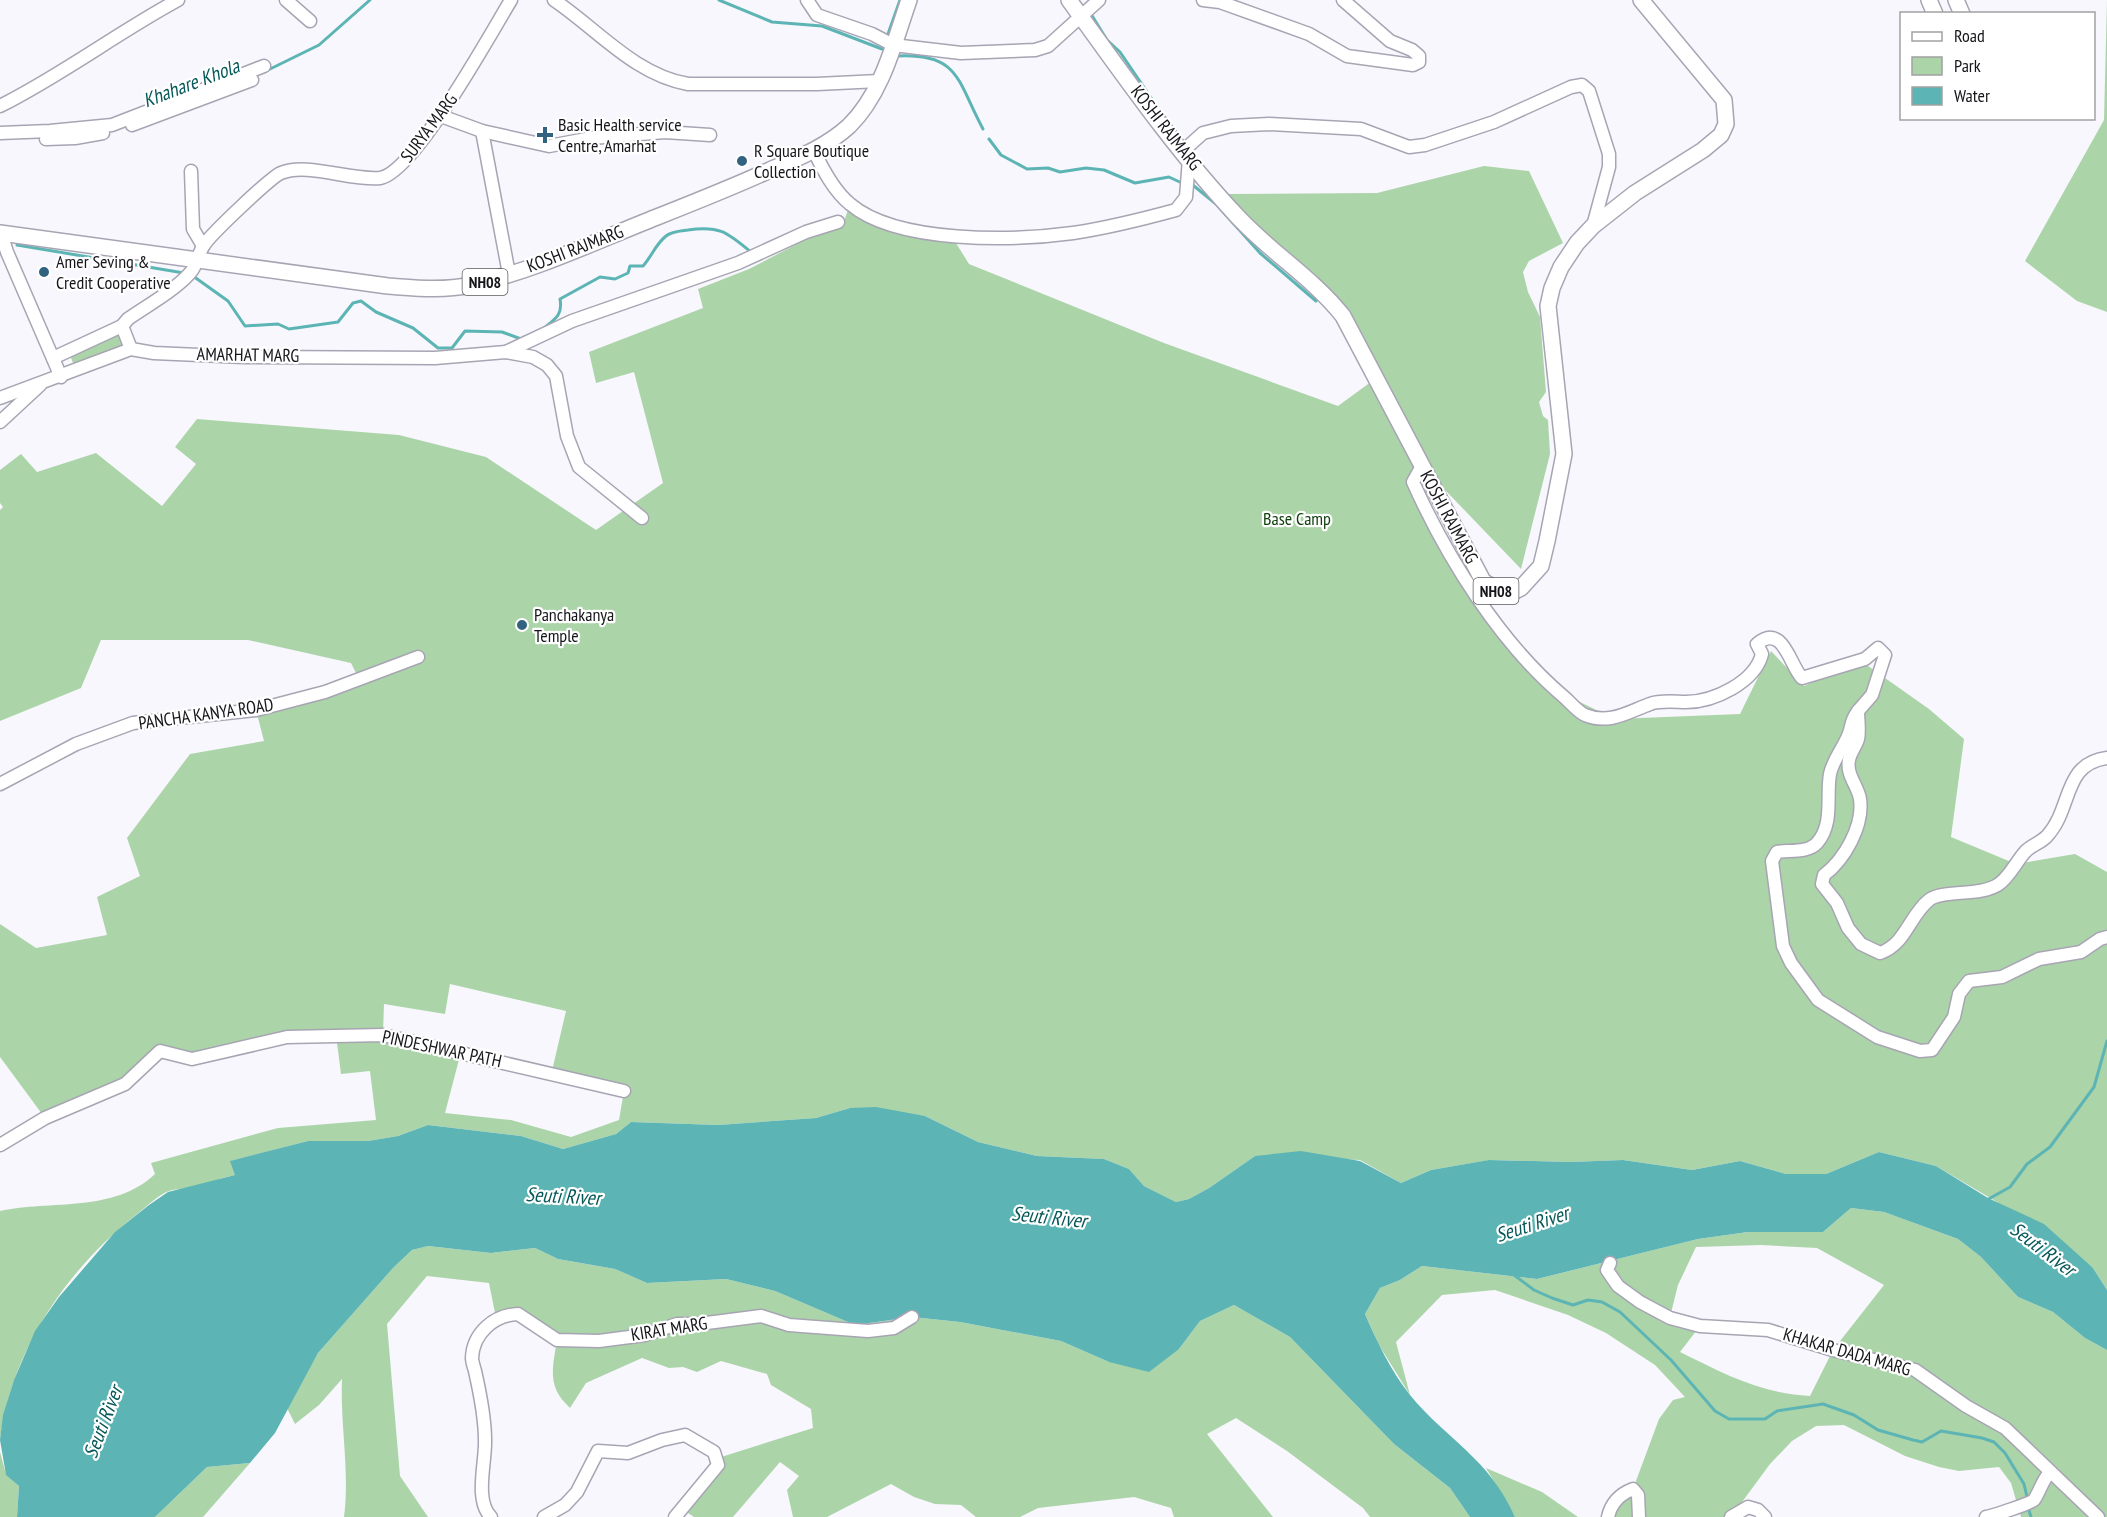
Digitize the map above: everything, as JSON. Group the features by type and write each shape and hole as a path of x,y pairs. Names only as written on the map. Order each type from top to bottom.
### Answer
{"main road":[{"name":"KOSHI RAJMARG","path":"1,233 191,270 436,289 467,286 509,274 708,198 814,151 853,121 879,81 909,0"},
{"name":"KOSHI RAJMARG","path":"1069,0 1186,155 1254,234 1319,290 1343,316 1483,581 1502,593 1511,593 1521,588 1541,566 1564,454 1548,306 1552,288 1566,259 1593,226 1635,193 1703,150 1721,135 1726,124 1724,100 1641,0"}],"street":[{"path":"0,106 44,84 140,21 178,0"},
{"path":"286,0 310,21"},
{"name":"SURYA MARG","path":"191,270 203,246 221,226 280,173 306,171 367,178 390,175 441,116 511,0"},
{"path":"554,0 649,72 668,81 699,84 817,84 879,81"},
{"path":"807,0 817,15 872,34 893,45 962,53 1035,50 1048,46 1099,0"},
{"path":"1203,0 1221,1 1309,34 1347,56 1413,65 1419,62 1419,56 1412,50 1390,41 1343,0"},
{"path":"0,141 75,138 264,66"},
{"path":"0,133 92,131 147,120 252,80"},
{"path":"814,151 836,189 850,204 874,219 903,230 930,234 1018,237 1075,233 1176,210 1186,196 1186,155 1203,133 1231,126 1269,124 1351,128 1409,147 1425,145 1494,122 1571,87 1582,85 1589,91 1609,154 1609,167 1593,226"},
{"path":"441,116 482,131 549,146 592,138 665,132 710,135"},
{"path":"482,131 509,274"},
{"path":"191,171 193,229 203,246"},
{"path":"506,352 572,321 738,263 806,232 838,222"},
{"path":"1,233 3,252 61,377"},
{"path":"53,358 122,327 128,319 191,270"},
{"path":"0,398 61,377 130,348 122,327"},
{"name":"AMARHAT MARG","path":"130,348 154,353 244,357 435,358 506,352"},
{"path":"506,352 533,357 547,365 556,376 567,436 579,467 642,518"},
{"path":"0,422 45,381"},
{"path":"1422,466 1413,482 1435,530 1476,594 1526,662 1585,715 1615,719 1634,713 1652,703 1700,702 1715,697 1748,677 1759,666 1762,654 1757,644 1763,639 1772,638 1786,648 1802,678 1865,659 1878,648 1885,655 1872,695 1850,722 1849,735 1837,753 1830,776 1826,827 1817,843 1807,849 1777,852 1772,861 1783,946 1791,963 1818,1000 1877,1037 1920,1051 1932,1050 1954,1017 1959,994 1969,981 2002,976 2039,958 2081,952 2107,937"},
{"name":"PANCHA KANYA ROAD","path":"0,784 76,744 133,723 256,710 325,692 418,657"},
{"path":"1858,711 1859,737 1848,761 1850,778 1860,798 1859,819 1846,852 1836,867 1824,875 1822,884 1837,903 1848,928 1861,944 1880,953 1896,943 1926,902 1934,896 1964,894 1998,884 2027,850 2047,836 2062,811 2076,775 2085,763 2107,758"},
{"name":"PINDESHWAR PATH","path":"0,1145 45,1118 125,1084 152,1056 160,1052 192,1059 287,1037 383,1035 624,1091"},
{"name":"KHAKAR DADA MARG","path":"1610,1263 1607,1270 1618,1286 1640,1302 1670,1318 1700,1326 1768,1330 1833,1350 1915,1370 1966,1406 2005,1428 2098,1517"},
{"name":"KIRAT MARG","path":"491,1517 487,1513 483,1498 486,1439 472,1359 475,1343 484,1329 496,1318 518,1314 557,1340 599,1341 645,1335 677,1324 699,1324 761,1316 789,1325 868,1331 894,1328 912,1317"},
{"path":"544,1517 565,1505 577,1492 598,1451 628,1453 662,1440 686,1435 714,1452 718,1465 675,1517"},
{"path":"1986,1517 2003,1514 2011,1507 2030,1504 2041,1482 2050,1472"},
{"path":"1608,1517 1610,1508 1622,1494 1633,1489 1638,1495 1639,1517"},
{"path":"1731,1517 1748,1507 1758,1510 1765,1517"}],"green space":[{"path":"2107,0 2107,312 2077,301 2025,261 2104,120"},
{"name":"Base Camp","path":"1484,166 1529,171 1563,243 1529,261 1523,272 1528,292 1540,317 1546,392 1539,402 1543,416 1548,420 1550,454 1521,569 1422,466 1413,482 1526,662 1557,691 1615,719 1740,714 1771,651 1804,686 1861,661 1929,709 1964,739 1951,837 2016,864 2075,854 2107,872 2107,1290 2093,1268 1997,1202 1936,1166 1879,1152 1826,1174 1786,1174 1740,1161 1692,1170 1623,1160 1570,1162 1490,1160 1431,1170 1401,1183 1360,1160 1255,1156 1209,1188 1189,1199 1176,1202 1144,1186 1129,1169 1104,1159 1037,1156 978,1142 925,1116 850,1108 816,1118 718,1125 631,1122 616,1134 563,1149 521,1136 428,1125 398,1136 368,1141 308,1141 231,1161 236,1175 196,1187 169,1191 156,1198 87,1260 46,1314 16,1375 6,1407 0,1440 0,1211 81,1203 121,1195 139,1186 155,1174 151,1163 278,1128 376,1120 370,1071 341,1074 336,1035 192,1059 160,1052 139,1072 45,1118 0,1057 0,924 36,948 107,935 97,897 140,876 127,838 190,754 264,741 256,710 359,679 351,663 248,640 101,640 81,688 0,721 0,510 3,507 0,503 0,470 21,454 37,472 96,453 162,506 196,464 175,447 197,419 399,435 486,457 596,530 663,483 634,372 596,383 589,352 703,308 698,289 749,269 816,234 842,227 850,204 874,219 951,235 969,264 1164,343 1338,406 1379,376 1358,330 1224,194 1377,193","holes":["450,984 566,1011 551,1075 624,1091 619,1120 571,1137 511,1120 445,1113 461,1052 383,1034 384,1004 445,1014"]},
{"path":"119,334 127,346 80,365 73,363 70,355"},
{"path":"1851,1208 1884,1212 1958,1239 1981,1257 2018,1297 2053,1312 2085,1338 2107,1350 2107,1517 2021,1517 2011,1483 1999,1467 1959,1471 1939,1467 1905,1456 1844,1425 1816,1426 1792,1441 1770,1464 1731,1517 1608,1517 1633,1489 1659,1419 1673,1400 1685,1397 1655,1365 1606,1333 1568,1315 1495,1290 1442,1295 1396,1342 1410,1395 1379,1345 1365,1314 1380,1288 1400,1280 1422,1266 1537,1279 1698,1239 1748,1232 1823,1232","holes":["1761,1245 1817,1248 1884,1285 1833,1350 1810,1396 1758,1387 1680,1352 1700,1326 1670,1317 1678,1285 1696,1247"]},
{"path":"428,1246 491,1253 535,1248 558,1259 615,1269 647,1283 726,1279 775,1291 855,1325 912,1317 960,1322 1061,1341 1109,1362 1179,1349 1200,1321 1234,1305 1290,1337 1394,1444 1450,1488 1470,1517 1370,1517 1363,1508 1287,1451 1236,1418 1207,1434 1273,1517 1174,1517 1171,1508 1134,1497 1038,1508 1020,1517 976,1517 961,1505 935,1504 914,1497 891,1484 827,1517 793,1517 787,1490 799,1476 780,1462 733,1517 694,1517 682,1509 718,1458 813,1428 811,1409 771,1385 767,1374 721,1361 697,1372 683,1367 669,1368 642,1358 586,1383 570,1408 562,1400 554,1384 553,1368 557,1339 518,1314 496,1318 489,1283 427,1276 387,1324 400,1476 428,1517 344,1517 346,1482 342,1379 319,1405 295,1424 287,1408 318,1353 393,1268 412,1250"},
{"path":"0,1452 6,1474 19,1486 17,1517 0,1517"},
{"path":"250,1463 203,1517 155,1517 207,1467"},
{"path":"1486,1468 1542,1492 1578,1517 1515,1517"}],"water":[{"name":"Seuti River","path":"876,1107 925,1116 978,1142 1037,1156 1104,1159 1129,1169 1144,1186 1176,1202 1189,1199 1209,1188 1255,1156 1301,1151 1360,1161 1401,1183 1431,1170 1489,1160 1570,1162 1623,1160 1692,1170 1740,1161 1786,1174 1826,1174 1879,1152 1936,1166 1988,1198 2044,1224 2093,1268 2107,1290 2107,1350 2085,1338 2053,1312 2018,1297 1981,1257 1958,1239 1884,1212 1851,1208 1823,1232 1748,1232 1698,1239 1537,1279 1422,1266 1400,1280 1380,1288 1365,1314 1385,1356 1403,1386 1424,1411 1493,1479 1515,1517 1470,1517 1450,1488 1394,1444 1290,1337 1234,1305 1200,1321 1179,1349 1149,1372 1109,1362 1061,1341 960,1322 912,1317 855,1325 775,1291 726,1279 647,1283 615,1269 558,1259 535,1248 491,1253 428,1246 412,1250 393,1268 318,1353 275,1433 250,1463 207,1467 155,1517 17,1517 19,1486 6,1475 0,1440 3,1415 14,1380 35,1331 59,1297 115,1232 168,1192 235,1175 230,1161 308,1141 368,1141 398,1136 428,1125 521,1136 563,1149 616,1134 631,1122 718,1125 816,1118 850,1108"}],"waterway":[{"name":"Khahare Khola","path":"266,71 319,45 370,0"},
{"path":"719,0 772,22 822,26 882,49"},
{"path":"888,34 900,0"},
{"path":"1091,14 1107,40 1120,52 1156,105"},
{"path":"897,56 918,56 933,59 945,65 961,84 983,129"},
{"path":"1160,111 1183,141"},
{"path":"989,139 1001,155 1027,169 1048,168 1060,172 1086,168 1104,170 1135,183 1169,177 1184,184"},
{"path":"1194,186 1216,204 1260,253 1316,301"},
{"path":"544,328 559,313 560,299 600,277 615,279 628,273 630,266 643,266 659,243 671,233 699,229 716,230 730,236 752,253"},
{"path":"17,245 184,273"},
{"path":"193,276 228,301 245,326 278,324 289,329 338,322 353,303 361,301 376,312 413,328 438,348 452,348 465,331 502,332 521,339 524,337"},
{"path":"1985,1201 2010,1187 2027,1164 2050,1147 2094,1087 2107,1041"},
{"path":"1514,1275 1534,1290 1552,1298 1573,1305 1588,1300 1602,1302 1620,1312 1671,1360 1715,1411 1729,1419 1765,1419 1777,1411 1823,1404 1854,1415 1878,1430 1922,1442 1941,1431 1982,1438 1994,1442 2005,1453 2024,1484 2028,1501"},
{"path":"2028,1507 2031,1517"}],"place":[{"name":"Basic Health service Centre, Amarhat","path":"545,135"},
{"name":"R Square Boutique Collection","path":"742,161"},
{"name":"Amer Seving & Credit Cooperative","path":"44,272"},
{"name":"Panchakanya Temple","path":"522,625"}]}
